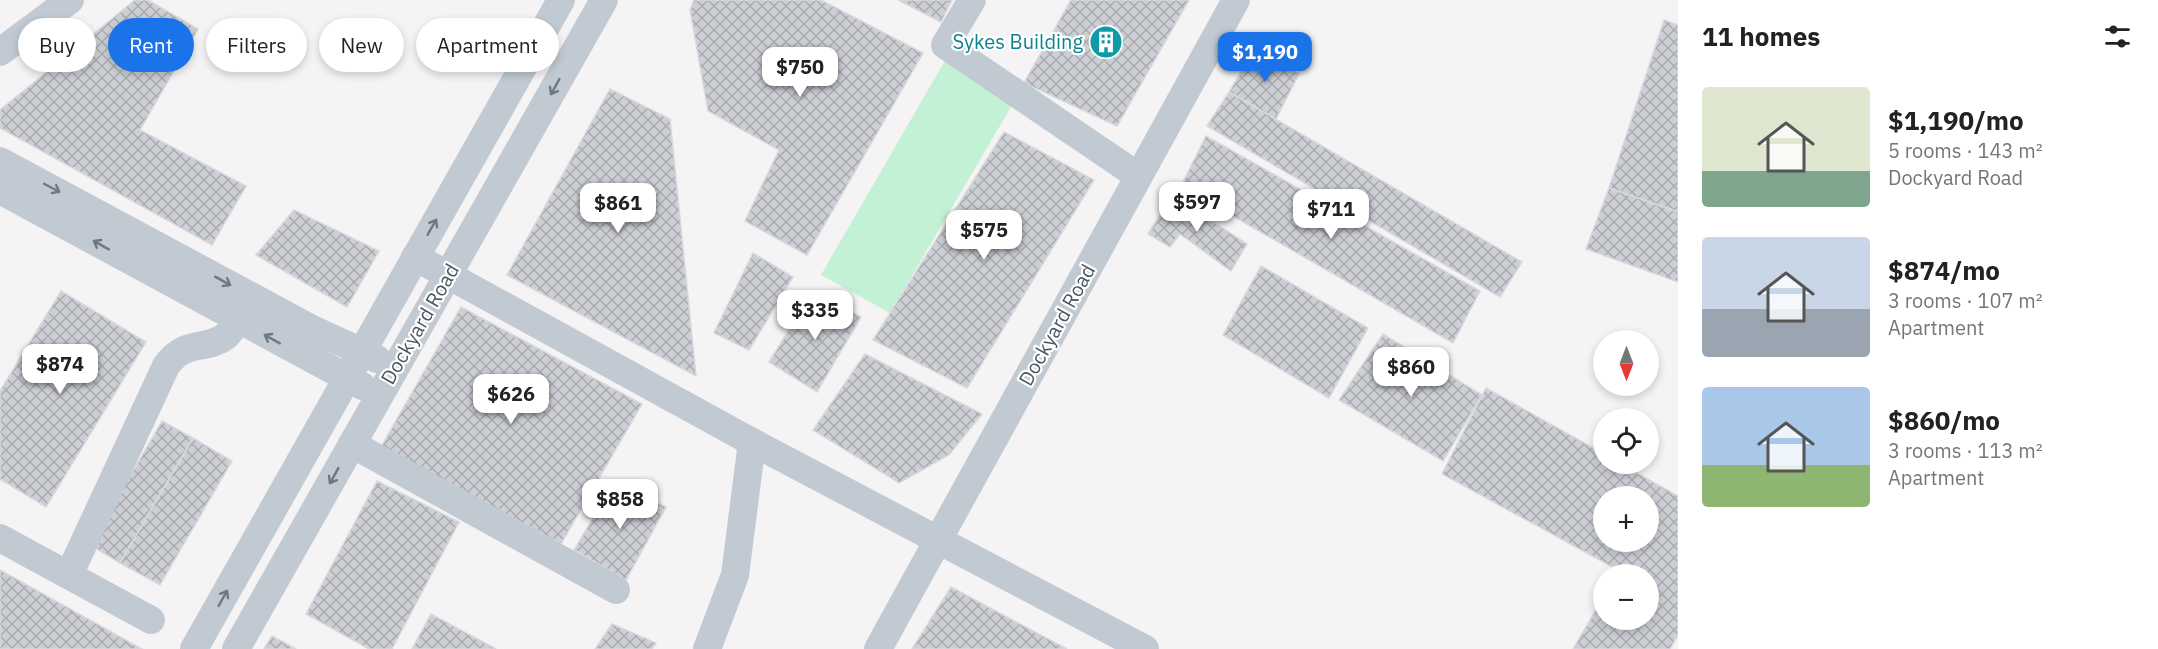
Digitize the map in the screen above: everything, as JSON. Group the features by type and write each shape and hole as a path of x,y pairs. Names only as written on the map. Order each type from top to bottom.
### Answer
{"street":[{"path":"0,52 70,0"},
{"name":"Dockyard Road","path":"194,649 561,0"},
{"name":"Dockyard Road","path":"236,649 604,0"},
{"path":"972,0 945,45 1138,176"},
{"name":"Dockyard Road","path":"878,649 1236,0"},
{"path":"0,161 312,329 395,368"},
{"path":"0,190 380,395"},
{"path":"415,257 939,542 1145,649"},
{"path":"312,329 339,331 362,326 383,313"},
{"path":"69,575 166,366 183,349 215,341 227,335 238,320"},
{"path":"304,356 314,376 321,424"},
{"path":"707,649 735,575 752,441"},
{"path":"352,444 616,590"},
{"path":"0,538 151,620"}],"green space":[{"path":"946,59 1018,95 890,313 821,275"}],"building":[{"path":"135,0 148,0 179,18 113,18"},
{"path":"694,0 821,0 923,53 807,255 745,221 779,150 708,111 690,10"},
{"path":"898,0 952,0 941,22"},
{"name":"Sykes Building","path":"1071,0 1189,0 1117,126 1024,83"},
{"path":"1664,20 1678,25 1678,212 1609,188"},
{"path":"108,22 108,72 173,72 140,130 246,186 212,245 0,128 0,110 47,72 96,72 96,32"},
{"path":"1255,48 1299,74 1276,119 1229,92"},
{"path":"610,89 670,119 696,376 507,275"},
{"path":"1229,92 1522,262 1500,297 1207,126"},
{"path":"1004,132 1094,180 967,388 873,340"},
{"path":"1206,136 1480,291 1453,343 1181,186"},
{"path":"1609,188 1678,212 1678,282 1586,249"},
{"path":"1172,195 1247,244 1231,271 1180,234 1170,247 1148,234"},
{"path":"294,210 379,251 347,307 256,255"},
{"path":"753,253 793,277 749,350 714,333"},
{"path":"1261,266 1368,328 1329,398 1223,335"},
{"path":"61,291 146,342 46,507 0,479 0,391"},
{"path":"813,291 861,317 817,392 769,362"},
{"path":"461,307 642,404 561,544 381,447"},
{"path":"1383,334 1482,395 1443,461 1339,400"},
{"path":"865,354 982,414 949,455 899,483 813,430"},
{"path":"1486,388 1593,448 1593,474 1639,474 1678,496 1678,635 1670,649 1573,649 1593,615 1593,630 1659,630 1659,564 1607,564 1442,474"},
{"path":"162,421 193,438 120,563 90,545"},
{"path":"193,438 232,461 160,585 120,563"},
{"path":"377,481 459,522 392,649 369,649 306,614"},
{"path":"614,483 666,507 626,580 574,550"},
{"path":"0,570 142,649 0,649"},
{"path":"951,587 1067,649 912,649"},
{"path":"431,614 496,649 412,649"},
{"path":"612,624 656,643 652,649 595,649"},
{"path":"272,636 296,649 264,649"}],"place":[{"name":"Sykes Building","path":"1106,42"}]}
